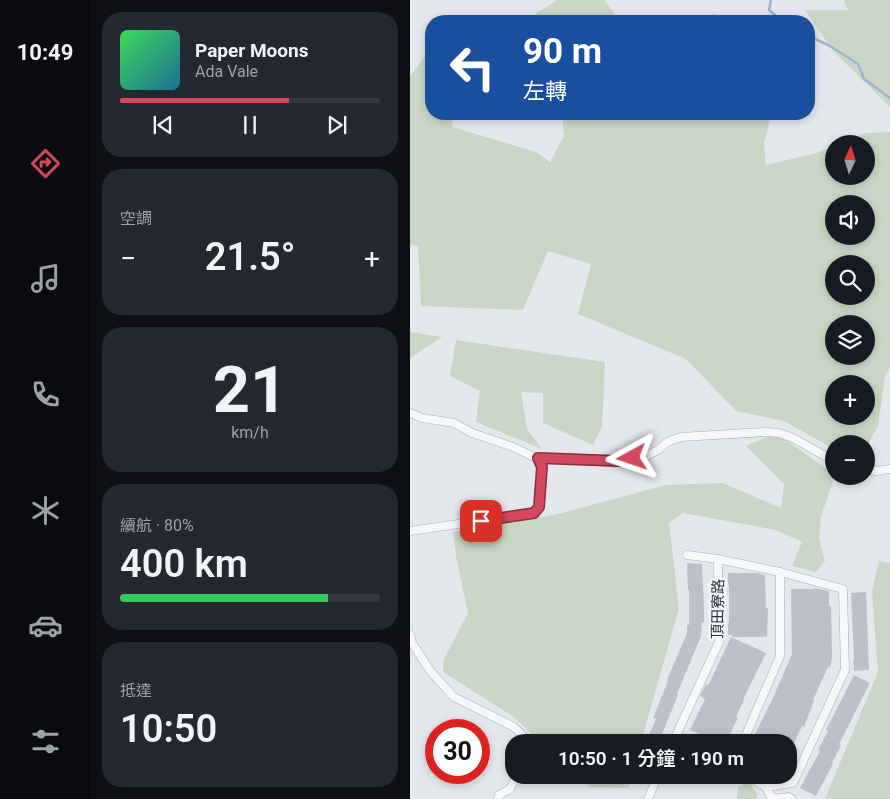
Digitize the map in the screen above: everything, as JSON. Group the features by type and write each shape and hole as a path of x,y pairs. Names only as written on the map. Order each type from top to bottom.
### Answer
{"street":[{"path":"410,413 422,418 454,423 472,433 538,458 619,461 646,456 658,450 667,442 681,437 766,432 779,433 793,438 825,457"},
{"path":"410,531 534,513 539,507 542,467 538,458"},
{"path":"875,471 890,469"},
{"path":"687,555 718,558"},
{"name":"頂田寮路","path":"677,734 718,642 718,558 842,589 845,670 793,783 766,787"},
{"path":"746,734 780,656 780,572"},
{"path":"410,635 412,644 431,672 454,697 514,727 521,734"},
{"path":"498,799 499,795 510,789 512,784"},
{"path":"648,799 654,784"},
{"path":"761,784 766,787 772,799 788,797 792,799"}],"green space":[{"path":"557,0 604,0 615,15 534,15"},
{"path":"844,0 890,0 890,107 833,51 815,25 815,15 808,15 805,10 848,10"},
{"path":"425,56 425,120 452,120 453,127 536,152 550,162 564,136 563,120 770,120 764,143 766,165 825,150 825,185 875,185 875,135 860,135 865,133 890,132 890,368 885,376 878,426 873,435 825,435 825,444 784,421 736,411 686,359 578,314 591,264 548,251 523,310 421,306 418,246 410,245 410,77"},
{"path":"410,332 442,337 410,358"},
{"path":"456,340 605,362 602,427 593,445 543,423 543,393 521,392 527,429 542,449 476,422 480,391 450,376"},
{"path":"776,433 825,468 825,485 832,485 821,516 819,539 825,561 816,572 792,566 802,542 776,530 683,513 669,523 679,608 643,734 532,734 514,717 443,672 444,659 468,613 456,557 453,532 558,514 666,485 723,483 781,508 784,484 746,446"},
{"path":"879,561 890,563 890,799 825,799 878,672 872,591"},
{"path":"586,784 629,784 628,788 589,787"},
{"path":"750,784 758,795 756,799 737,799 738,787"}],"building":[{"path":"687,563 702,564 704,622 702,622 701,636 662,734 650,734 656,719 653,718 667,680 687,633 687,625 689,625"},
{"path":"728,573 757,573 765,575 766,608 768,608 767,637 732,637 732,635 728,635"},
{"path":"791,589 829,591 832,657 830,668 828,667 813,700 804,727 802,726 797,737 797,734 755,734 792,654"},
{"path":"866,592 869,670 854,671 851,593"},
{"path":"731,637 766,653 743,700 736,717 738,718 730,734 700,734 690,730 705,699 700,696 706,684 708,686"},
{"path":"854,675 870,683 839,744 841,745 833,764 816,796 800,788 820,751 818,750 828,731 826,730"}],"waterway":[{"path":"771,0 769,10 775,15"},
{"path":"815,39 858,64 864,79 890,98"}],"route":[{"path":"481,521 534,513 539,507 542,467 538,458 619,461 632,458"}]}
